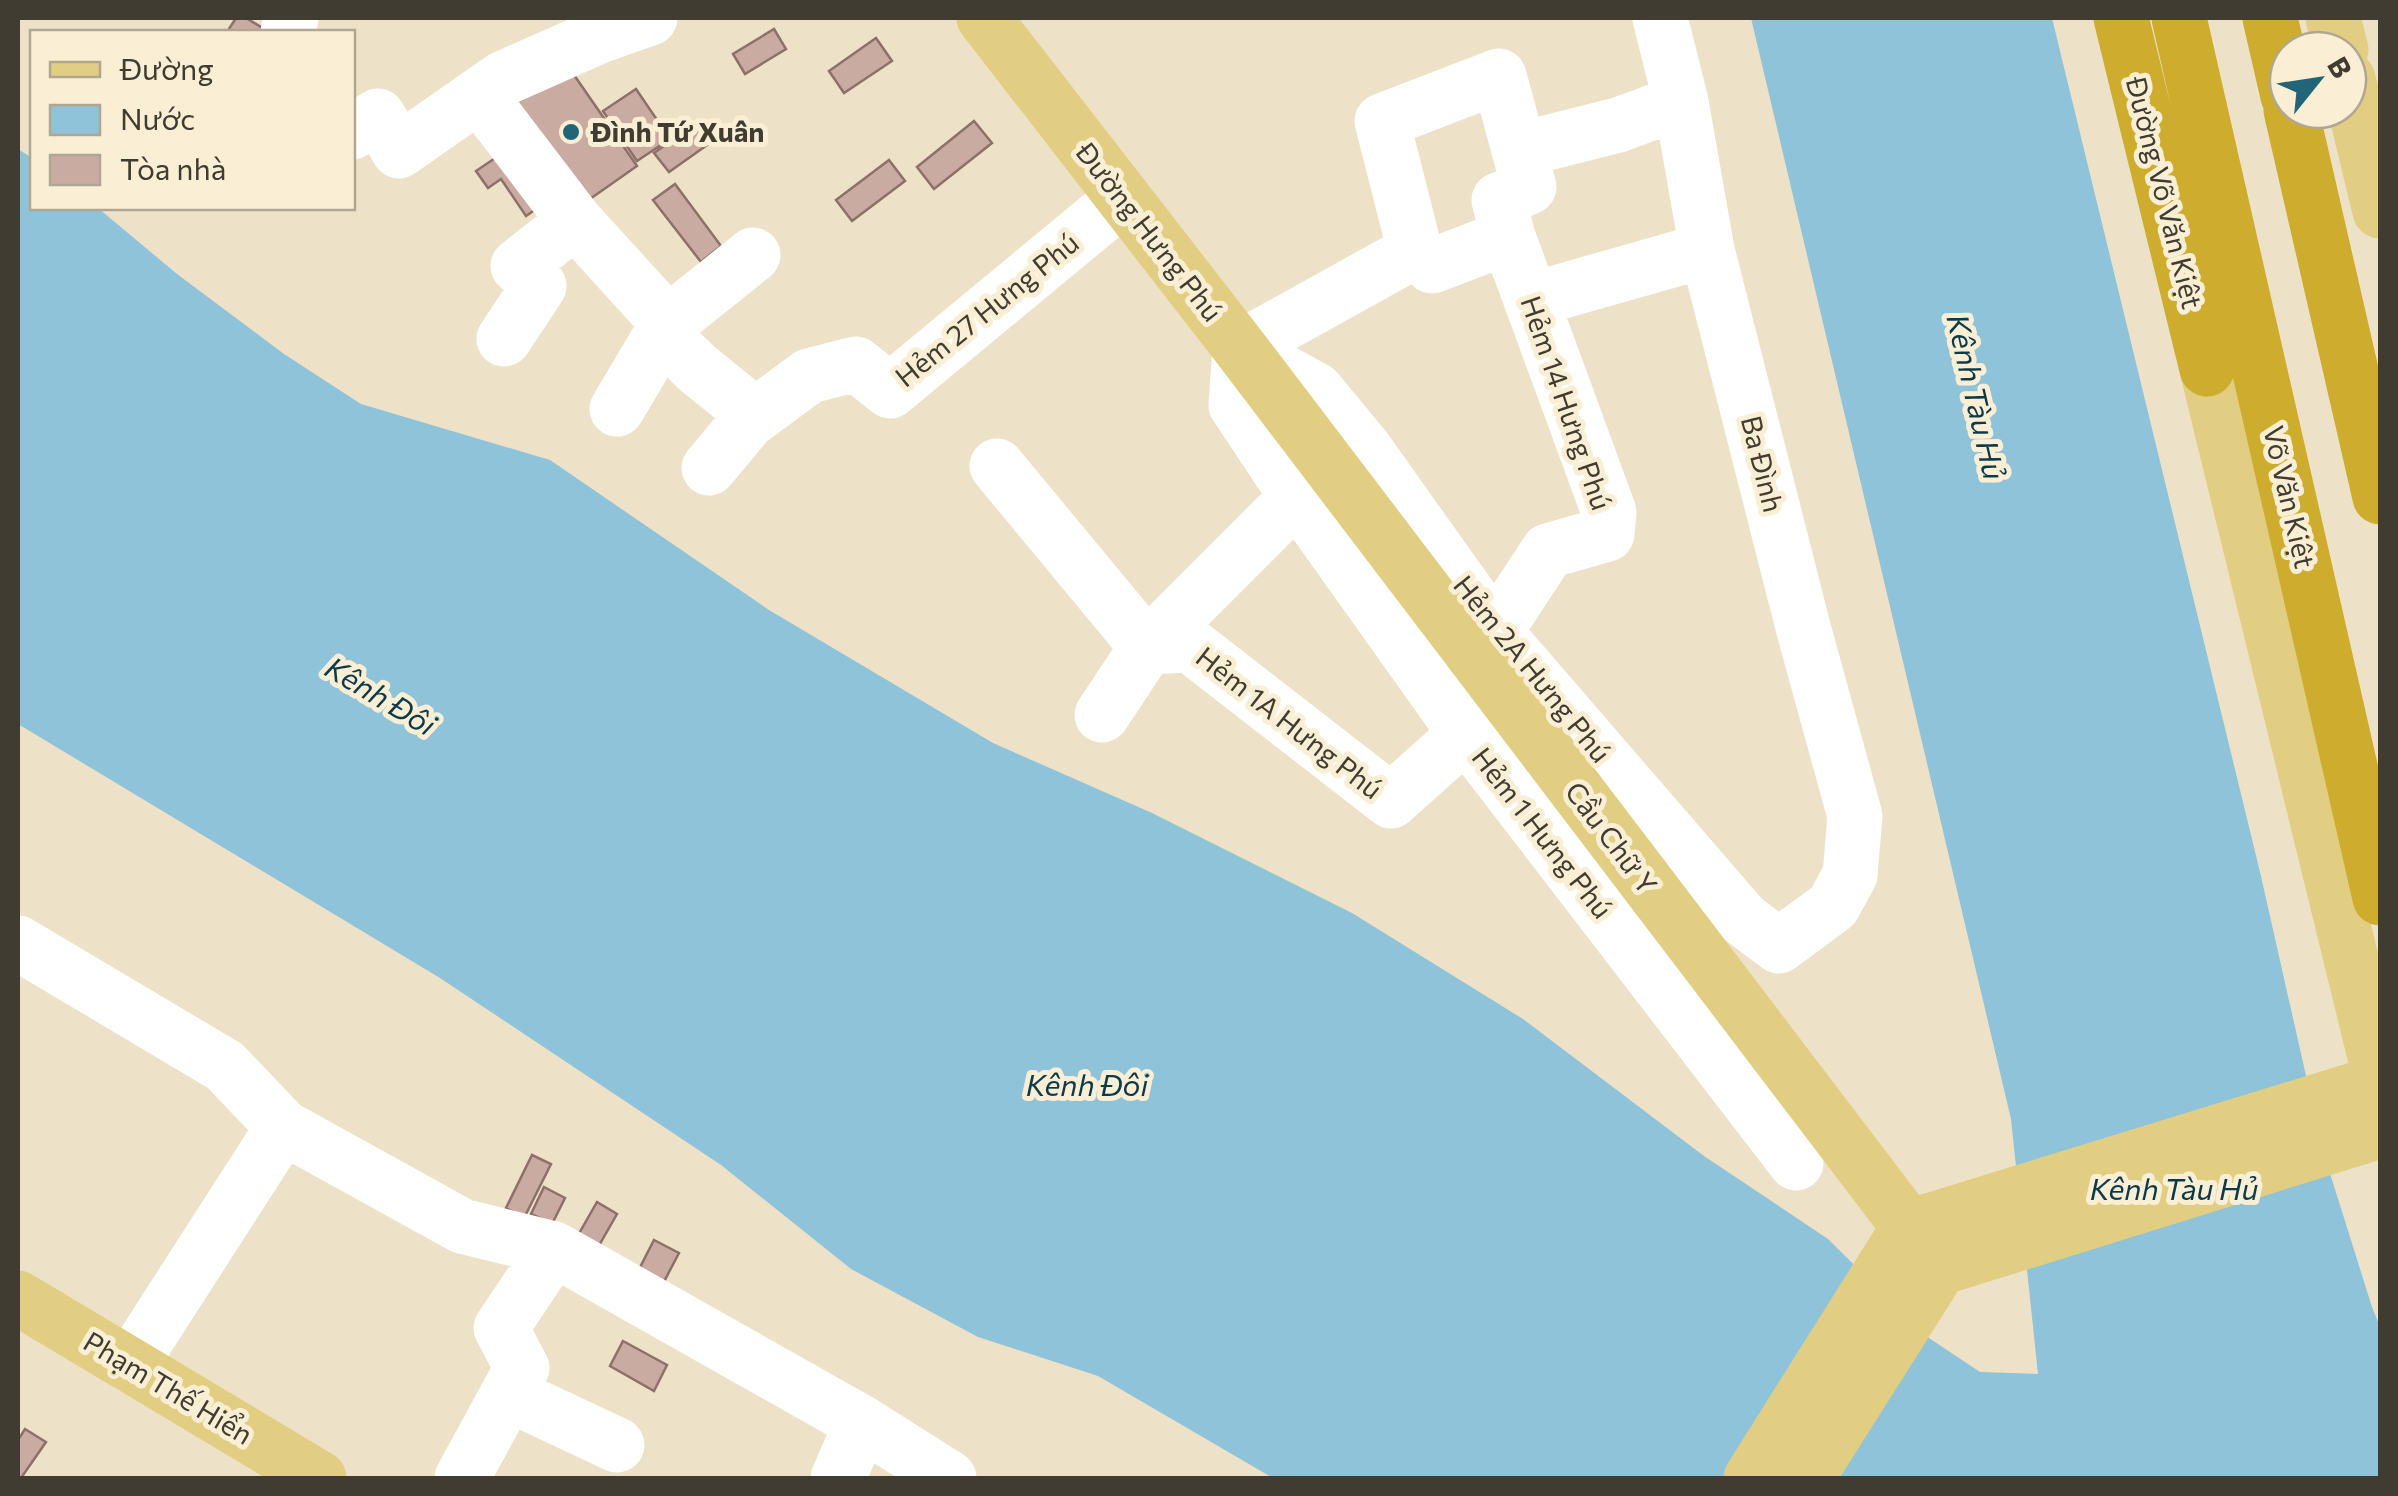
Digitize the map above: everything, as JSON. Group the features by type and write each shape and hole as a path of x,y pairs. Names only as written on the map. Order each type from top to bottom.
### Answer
{"highway":[{"name":"Đường Võ Văn Kiệt","path":"2121,18 2207,369"},
{"name":"Đường Võ Văn Kiệt","path":"2179,18 2198,96"},
{"name":"Võ Văn Kiệt","path":"2198,96 2380,898"},
{"path":"2296,130 2380,498"}],"main road":[{"name":"Đường Hưng Phú","path":"984,18 1240,348 1305,472"},
{"path":"2360,130 2380,211"},
{"name":"Võ Văn Kiệt","path":"2207,369 2374,1022 2380,1079"},
{"name":"Cầu Chữ Y","path":"1305,472 1924,1248"},
{"path":"1751,1478 1924,1248 2380,1079"},
{"path":"1807,1478 1924,1248 2380,1132"},
{"name":"Phạm Thế Hiển","path":"18,1298 320,1478"}],"street":[{"path":"355,130 378,116 399,151 502,79 650,18"},
{"name":"Ba Đình","path":"1660,18 1681,102 1708,250 1855,816 1850,874 1833,906"},
{"name":"Hẻm 14 Hưng Phú","path":"1415,251 1382,121 1499,76 1529,187 1499,200 1508,238 1609,512 1607,534 1548,551 1495,632"},
{"path":"480,94 575,221 698,369 755,415"},
{"path":"1519,150 1618,125 1681,102"},
{"name":"Hẻm 27 Hưng Phú","path":"710,468 755,415 809,376 856,364 890,391 1122,199"},
{"path":"504,339 540,286 518,266 575,221"},
{"path":"1240,348 1415,251 1432,266 1508,238"},
{"path":"1530,300 1708,250"},
{"path":"617,410 665,328 753,255"},
{"name":"Hẻm 2A Hưng Phú","path":"1240,348 1316,390 1364,448 1495,632 1743,919 1779,946 1833,906"},
{"path":"997,466 1146,647"},
{"path":"1102,716 1146,647 1305,472"},
{"name":"Hẻm 1 Hưng Phú","path":"1305,472 1466,734 1796,1163"},
{"name":"Hẻm 1A Hưng Phú","path":"1146,647 1190,646 1391,801 1466,734"},
{"path":"18,943 225,1066 283,1127 462,1226 554,1249 862,1424 949,1478"},
{"path":"130,1365 283,1127"},
{"path":"462,1478 522,1368 501,1328 554,1249"},
{"path":"508,1394 617,1446"},
{"path":"838,1478 862,1424"}],"water":[{"name":"Kênh Đôi","path":"1751,18 2052,18 2260,872 2323,1151 2380,1327 2380,1478 1273,1478 1098,1376 978,1337 851,1269 721,1165 440,978 18,724 18,149 30,157 30,210 100,210 177,274 284,354 361,404 550,460 769,610 993,743 1152,813 1352,913 1523,1019 1704,1156 1828,1239 1926,1336 1980,1372 2038,1374 2011,1119"}],"building":[{"path":"236,18 246,18 266,30 228,30"},
{"path":"774,29 786,49 745,74 733,54"},
{"path":"876,38 892,61 844,93 829,71"},
{"name":"Đình Tứ Xuân","path":"563,59 637,166 580,206 506,98"},
{"path":"636,89 670,139 637,161 603,111"},
{"path":"974,121 992,143 934,189 917,167"},
{"path":"696,123 710,143 669,172 654,153"},
{"path":"510,148 536,209 526,216 501,179 488,188 476,171"},
{"path":"889,160 905,181 852,221 836,200"},
{"path":"675,184 721,246 701,262 653,200"},
{"path":"532,1155 551,1164 524,1218 506,1208"},
{"path":"544,1187 565,1198 552,1224 531,1214"},
{"path":"597,1202 617,1214 597,1249 577,1237"},
{"path":"654,1240 679,1253 657,1295 632,1283"},
{"path":"623,1341 667,1365 654,1391 610,1366"},
{"path":"25,1429 46,1442 18,1478 18,1440"}],"place":[{"name":"Đình Tứ Xuân","path":"571,132"}],"water label":[{"name":"Kênh Tàu Hủ","path":"1975,397"},
{"name":"Kênh Tàu Hủ","path":"2174,1190"}]}
